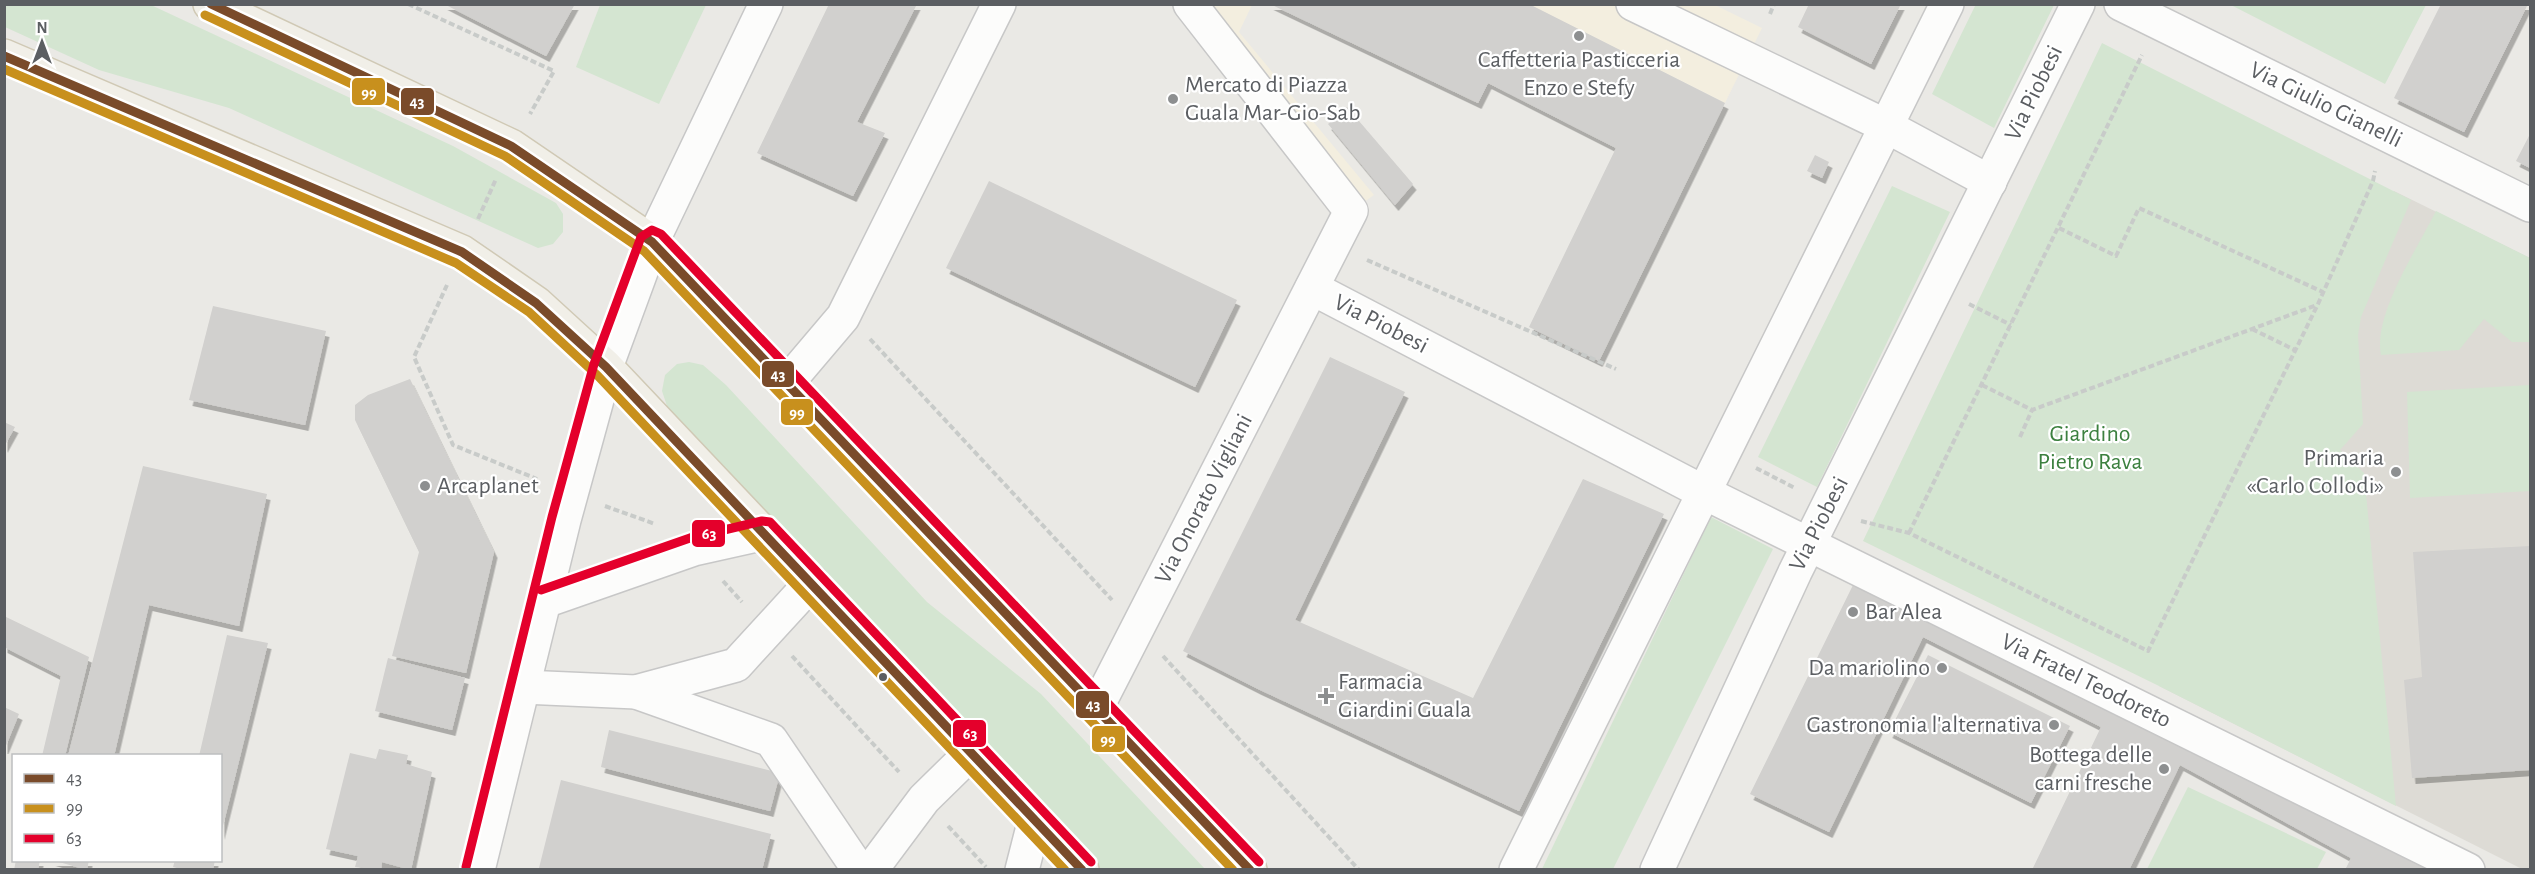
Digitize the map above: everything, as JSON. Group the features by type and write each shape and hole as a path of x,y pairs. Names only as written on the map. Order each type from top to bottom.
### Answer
{"main road":[{"path":"210,4 511,146 651,242 1250,870"},
{"path":"4,57 462,252 536,303 606,368 765,533 1082,870"}],"street":[{"path":"478,870 544,601 606,368 651,242 766,4"},
{"path":"787,383 843,317 999,4"},
{"name":"Via Onorato Vigliani","path":"1096,709 1351,211 1190,4"},
{"path":"1633,4 1886,126 1990,182"},
{"path":"1516,870 1947,4"},
{"name":"Via Piobesi","path":"1657,870 1809,544 2078,4"},
{"name":"Via Giulio Gianelli","path":"2121,4 2530,205"},
{"name":"Via Piobesi","path":"1312,288 1705,493"},
{"name":"Via Fratel Teodoreto","path":"1705,493 2468,870"},
{"path":"544,601 694,549 765,533"},
{"path":"636,692 736,665 812,582"},
{"path":"523,687 636,692 771,740 859,870"},
{"path":"871,870 924,800 972,752"},
{"path":"1022,870 1035,819"}],"path":[{"path":"408,4 554,71 511,146 462,252"},
{"path":"1770,14 1774,4"},
{"path":"1909,533 2159,22"},
{"path":"1726,452 1828,506 1871,525 1909,533 2148,651 2324,292 2373,181 2381,132"},
{"path":"2059,228 2116,255 2139,208 2324,292"},
{"path":"1361,258 1616,369"},
{"path":"1936,288 2011,325"},
{"path":"2020,437 2032,410 2318,304"},
{"path":"843,317 867,335 1359,870"},
{"path":"2252,329 2295,350"},
{"path":"1982,385 2032,410"}],"shaded area":[{"path":"1196,5 1252,5 1239,32 1374,195 1357,207"},
{"path":"1530,5 1715,5 1762,28 1725,103"},
{"name":"Primaria «Carlo Collodi»","path":"2394,191 2530,258 2530,869 2522,869 2159,686"}],"green space":[{"path":"5,4 151,5 453,146 556,203 563,214 563,232 553,244 538,248 229,108 99,70 5,27"},
{"path":"1976,4 2054,5 1994,128 1932,94"},
{"path":"2426,4 2385,84 2231,5"},
{"path":"600,5 706,5 659,104 576,67"},
{"name":"Giardino Pietro Rava","path":"2102,43 2411,200 2361,317 2358,335 2363,424 2340,450 2364,473 2396,806 2159,686 1863,541"},
{"path":"1892,186 1950,212 1817,487 1758,457"},
{"path":"2436,211 2530,258 2530,342 2512,342 2484,319 2459,350 2381,355 2380,339 2390,302 2398,282"},
{"path":"689,362 703,365 726,385 927,602 1041,694 1205,869 1098,869 668,409 662,391 665,375 677,364"},
{"path":"2530,385 2530,491 2410,498 2407,392"},
{"path":"1711,517 1773,549 1613,869 1542,869"},
{"path":"2188,787 2326,852 2317,869 2147,869"}],"building":[{"path":"444,4 575,4 546,56"},
{"path":"829,4 917,4 857,122 885,133 853,196 757,153"},
{"path":"1270,4 1529,4 1725,103 1599,361 1529,327 1616,148 1488,83 1478,103"},
{"path":"1809,4 1901,4 1871,64 1798,27"},
{"path":"2441,4 2528,4 2464,132 2394,98"},
{"path":"1347,107 1413,184 1395,205 1328,124"},
{"path":"2530,134 2530,168 2516,161"},
{"path":"1815,155 1829,162 1822,178 1807,171"},
{"path":"989,181 1237,300 1195,387 946,268"},
{"path":"213,306 326,331 305,425 189,400"},
{"path":"1330,357 1405,392 1295,620 1473,698 1583,479 1664,514 1519,811 1258,689 1183,651"},
{"name":"Arcaplanet","path":"410,379 494,552 466,673 392,656 419,552 355,420 355,405 368,395"},
{"path":"4,422 15,427 4,447"},
{"path":"143,466 267,494 239,626 149,605 114,754 69,754"},
{"name":"Primaria «Carlo Collodi»","path":"2530,546 2530,770 2412,778 2404,680 2422,677 2413,552"},
{"path":"1854,583 2433,870 2345,870 2351,858 2180,765 2129,870 2032,870 2101,727 1923,637 1829,832 1750,794"},
{"path":"4,616 89,657 65,754 42,754 61,676 4,647"},
{"path":"227,635 268,643 222,830 222,754 199,754"},
{"path":"1928,655 2070,726 2031,803 1889,732"},
{"path":"388,658 465,678 452,730 375,711"},
{"path":"4,707 19,714 5,748 4,748"},
{"path":"609,730 780,773 770,811 601,767"},
{"path":"379,749 408,755 406,764 432,772 411,870 382,862 381,870 355,867 358,856 326,849 350,753 376,759"},
{"path":"561,780 771,834 762,870 539,868"},
{"path":"16,862 40,862 38,870 14,870"},
{"path":"59,862 89,862 87,870"},
{"path":"174,862 215,862 213,870 184,870 173,867"}],"transit line":[{"name":"43","path":"211,4 511,146 652,242 1250,870"},
{"name":"99","path":"205,15 505,156 644,251 1233,870"},
{"name":"43","path":"4,56 462,252 536,303 606,367 1082,870"},
{"name":"99","path":"4,69 456,263 529,312 598,376 1065,870"},
{"name":"63","path":"466,867 552,517 594,364 641,237 652,230 661,234 1259,862"},
{"name":"63","path":"541,590 690,538 762,521 770,522 1091,862"}],"place":[{"name":"Caffetteria Pasticceria Enzo e Stefy","path":"1579,36"},
{"name":"Mercato di Piazza Guala Mar-Gio-Sab","path":"1173,99"},
{"name":"Primaria «Carlo Collodi»","path":"2396,472"},
{"name":"Arcaplanet","path":"425,486"},
{"name":"Bar Alea","path":"1853,612"},
{"name":"Da mariolino","path":"1942,668"},
{"name":"Farmacia Giardini Guala","path":"1326,696"},
{"name":"Gastronomia l'alternativa","path":"2054,725"},
{"name":"Bottega delle carni fresche","path":"2164,769"}]}
